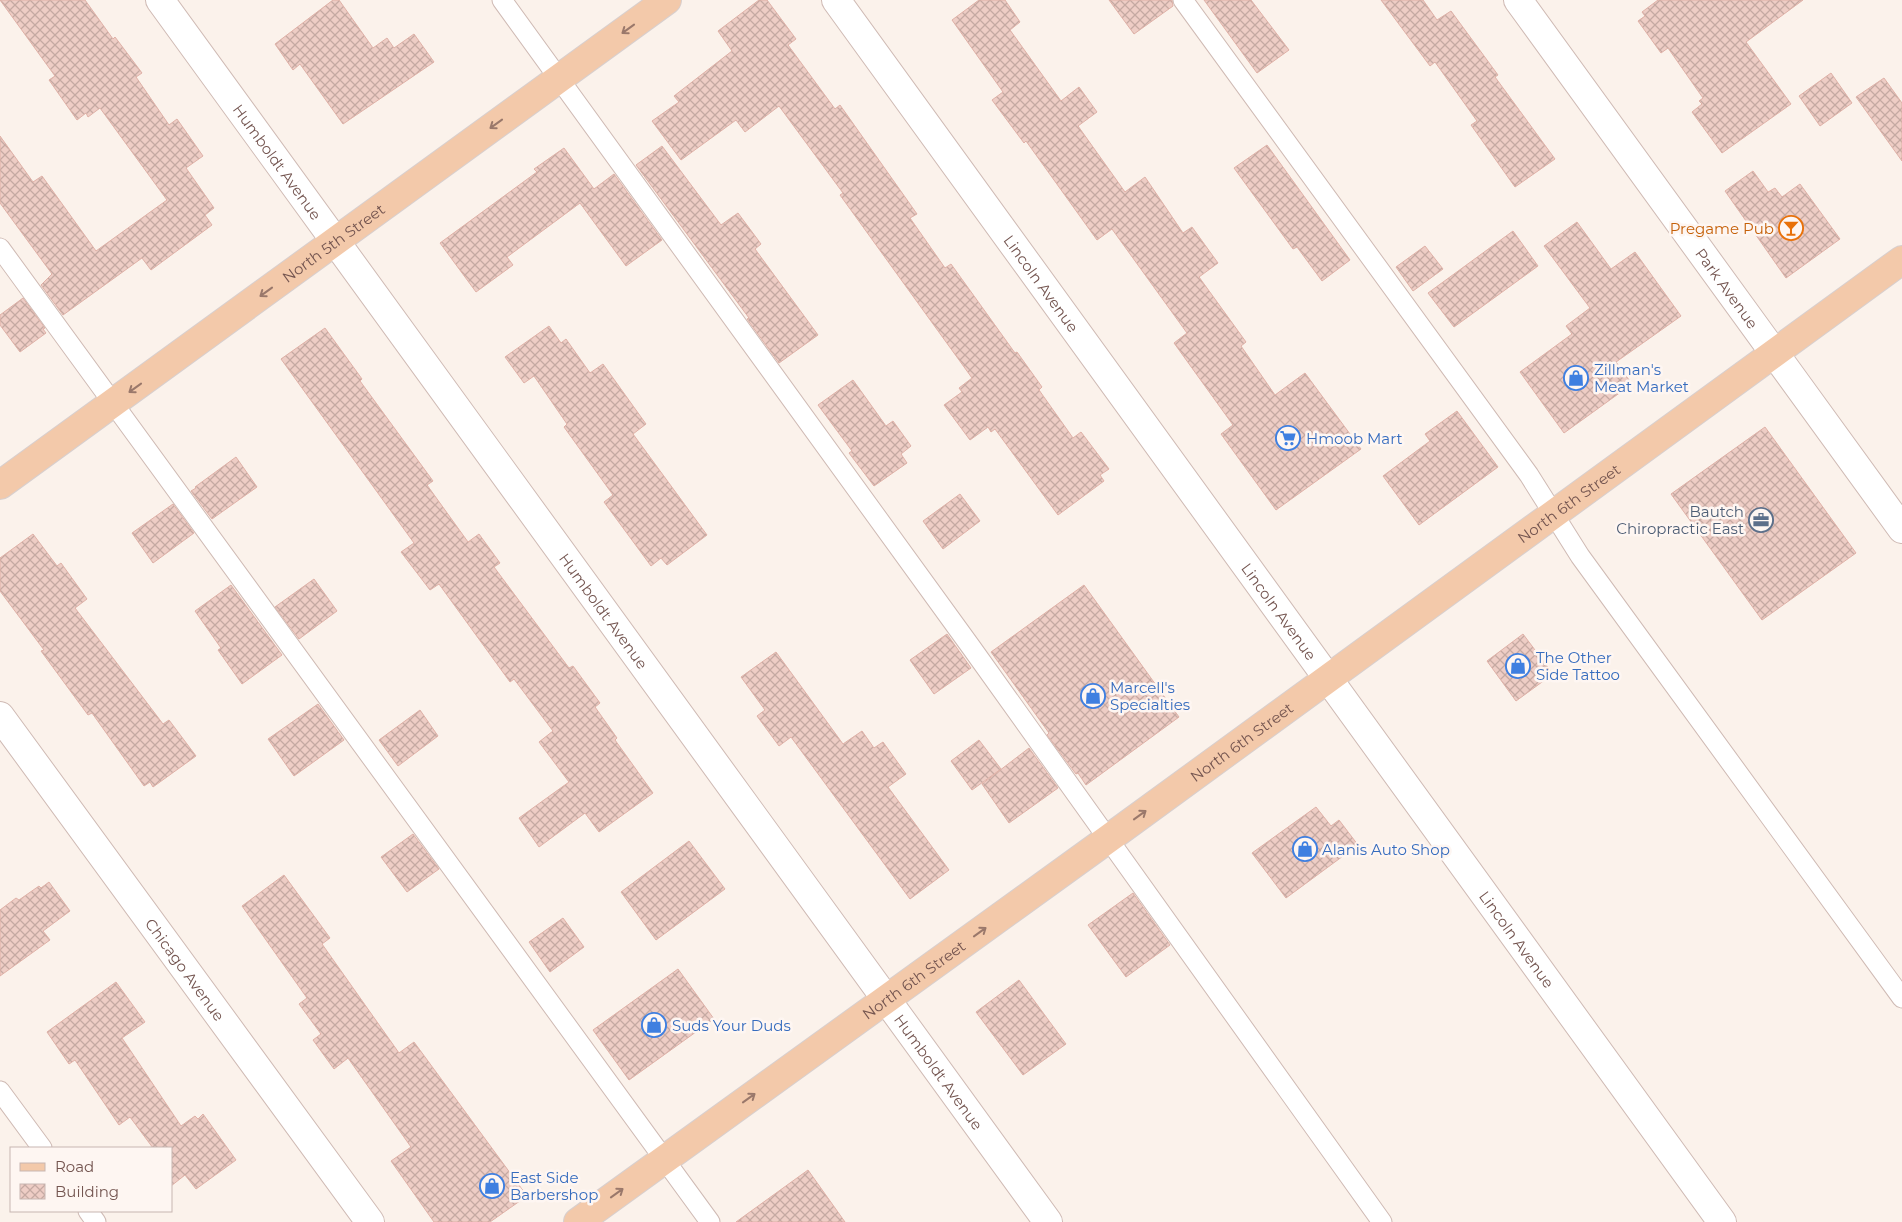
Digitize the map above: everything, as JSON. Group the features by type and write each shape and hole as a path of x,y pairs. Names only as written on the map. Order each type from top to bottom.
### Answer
{"main road":[{"name":"North 5th Street","path":"0,485 668,0"},
{"name":"North 6th Street","path":"578,1222 1329,679 1902,260"}],"street":[{"name":"Humboldt Avenue","path":"160,0 1048,1222"},
{"name":"Lincoln Avenue","path":"836,0 1722,1222"},
{"name":"Park Avenue","path":"1518,0 1902,529"},
{"name":"Chicago Avenue","path":"0,716 370,1222"}],"lane":[{"path":"502,0 1137,877 1382,1222"},
{"path":"1182,0 1529,475 1580,556 1902,998"},
{"path":"0,248 710,1222"},
{"path":"0,1091 41,1147"}],"building":[{"path":"0,0 85,0 113,39 115,37 142,73 136,77 169,125 177,119 203,156 186,168 214,208 205,215 212,225 151,270 142,258 63,315 41,285 52,274 0,203 0,136 33,182 42,176 96,251 167,200 100,108 88,117 86,113 77,120 49,80 55,76"},
{"path":"333,0 339,0 373,48 387,38 394,48 414,34 434,62 343,124 300,64 293,70 275,44"},
{"path":"759,0 767,0 796,39 788,45 835,109 840,105 917,214 910,218 945,268 951,264 1042,387 1039,390 1073,438 1081,432 1109,469 1100,475 1104,481 1058,515 995,429 991,432 988,427 970,440 944,405 962,392 959,388 972,378 840,195 843,193 779,106 745,132 736,120 681,160 652,121 679,102 674,96 732,51 718,31"},
{"path":"979,0 1005,0 1020,22 1010,30 1061,101 1079,87 1097,112 1078,126 1125,192 1145,177 1183,233 1192,227 1218,263 1199,277 1246,342 1241,346 1275,395 1305,373 1361,449 1276,510 1221,434 1233,425 1174,343 1187,333 1112,229 1097,240 1026,141 1024,143 992,100 1003,92 952,20"},
{"path":"1109,0 1172,0 1173,6 1134,34"},
{"path":"1204,0 1251,0 1289,50 1257,73"},
{"path":"1381,0 1423,0 1437,20 1451,11 1498,75 1495,77 1555,159 1515,187 1471,125 1477,121 1435,62 1430,66"},
{"path":"1658,0 1803,0 1746,42 1791,104 1722,153 1692,112 1702,104 1699,101 1703,98 1668,48 1661,53 1638,21 1645,16 1642,12"},
{"path":"1831,73 1852,103 1820,126 1799,96"},
{"path":"1884,78 1902,103 1902,161 1856,97"},
{"path":"1267,145 1350,260 1322,281 1297,247 1293,249 1234,168"},
{"path":"662,146 721,225 738,213 761,244 755,249 818,335 779,363 747,319 749,318 636,165"},
{"path":"564,148 594,189 614,174 662,240 626,266 580,203 507,257 513,265 476,292 440,243 537,172 534,169"},
{"name":"Pregame Pub","path":"1753,171 1768,192 1775,188 1782,197 1800,184 1840,239 1786,278 1725,191"},
{"path":"1577,222 1611,269 1635,252 1681,316 1616,362 1632,384 1564,433 1520,372 1572,334 1566,326 1590,308 1544,246"},
{"path":"1513,231 1538,266 1454,327 1428,293"},
{"path":"1425,246 1443,269 1413,291 1396,267"},
{"path":"23,298 45,328 43,329 46,333 20,352 0,325 0,315"},
{"path":"549,326 561,343 566,339 590,373 603,364 646,424 633,434 707,535 667,565 661,558 651,566 604,502 613,495 564,427 567,424 534,376 524,383 505,357"},
{"path":"325,328 362,379 360,381 433,481 427,485 468,542 479,534 500,563 494,567 569,668 573,666 600,703 595,707 617,738 615,740 653,793 599,832 585,813 539,847 519,818 569,782 539,742 553,731 514,679 510,682 439,584 430,590 401,552 414,543 281,359"},
{"path":"853,380 886,426 893,421 911,446 901,454 907,463 874,486 849,453 852,451 818,405"},
{"path":"1457,411 1498,467 1419,525 1383,476 1430,441 1425,434"},
{"name":"Bautch Chiropractic East","path":"1765,427 1856,553 1762,620 1671,494"},
{"path":"236,457 257,487 212,519 191,491"},
{"path":"960,494 980,521 943,549 923,521"},
{"path":"173,504 194,533 153,563 132,533"},
{"path":"33,534 57,566 61,563 87,599 75,608 163,724 169,720 196,756 153,787 150,782 144,786 92,713 88,715 41,651 44,650 0,591 0,558"},
{"path":"314,579 337,611 299,639 275,607"},
{"path":"231,585 282,655 242,684 218,650 221,648 195,611"},
{"name":"Marcell's Specialties","path":"1084,585 1179,717 1086,785 1047,735 1049,733 991,652"},
{"path":"947,634 971,668 934,694 910,660"},
{"name":"The Other Side Tattoo","path":"1523,634 1553,674 1516,701 1487,661"},
{"path":"776,652 843,744 862,731 874,748 883,742 906,774 888,787 949,870 910,899 791,737 779,746 757,716 765,710 741,677"},
{"path":"318,704 344,740 294,776 268,739"},
{"path":"420,710 438,736 398,766 379,740"},
{"path":"979,740 1001,769 972,790 951,761"},
{"path":"1029,748 1058,788 1009,823 982,784"},
{"name":"Alanis Auto Shop","path":"1316,807 1331,826 1339,820 1358,845 1286,898 1252,853"},
{"path":"413,834 439,869 407,892 381,857"},
{"path":"689,841 725,889 656,940 621,892"},
{"path":"284,875 330,938 322,944 399,1053 414,1042 527,1196 490,1222 434,1222 391,1161 411,1147 348,1058 334,1069 313,1040 321,1034 299,1004 307,998 242,906"},
{"path":"49,882 70,911 43,931 50,940 0,976 0,910 16,898 19,900 39,886 41,888"},
{"path":"1133,893 1170,945 1126,977 1088,925"},
{"path":"563,918 584,947 550,972 529,942"},
{"name":"Suds Your Duds","path":"678,969 714,1019 629,1080 593,1030"},
{"path":"1019,980 1066,1044 1023,1075 976,1012"},
{"path":"116,982 145,1022 122,1038 181,1126 195,1116 198,1119 203,1114 236,1160 196,1189 185,1175 172,1185 172,1147 152,1147 130,1117 119,1125 75,1060 69,1064 47,1032"},
{"path":"808,1170 845,1222 736,1222"}],"place":[{"name":"Pregame Pub","path":"1791,228"},
{"name":"Zillman's Meat Market","path":"1576,378"},
{"name":"Hmoob Mart","path":"1288,438"},
{"name":"Bautch Chiropractic East","path":"1761,520"},
{"name":"The Other Side Tattoo","path":"1518,666"},
{"name":"Marcell's Specialties","path":"1093,696"},
{"name":"Alanis Auto Shop","path":"1305,849"},
{"name":"Suds Your Duds","path":"654,1025"},
{"name":"East Side Barbershop","path":"492,1186"}]}
